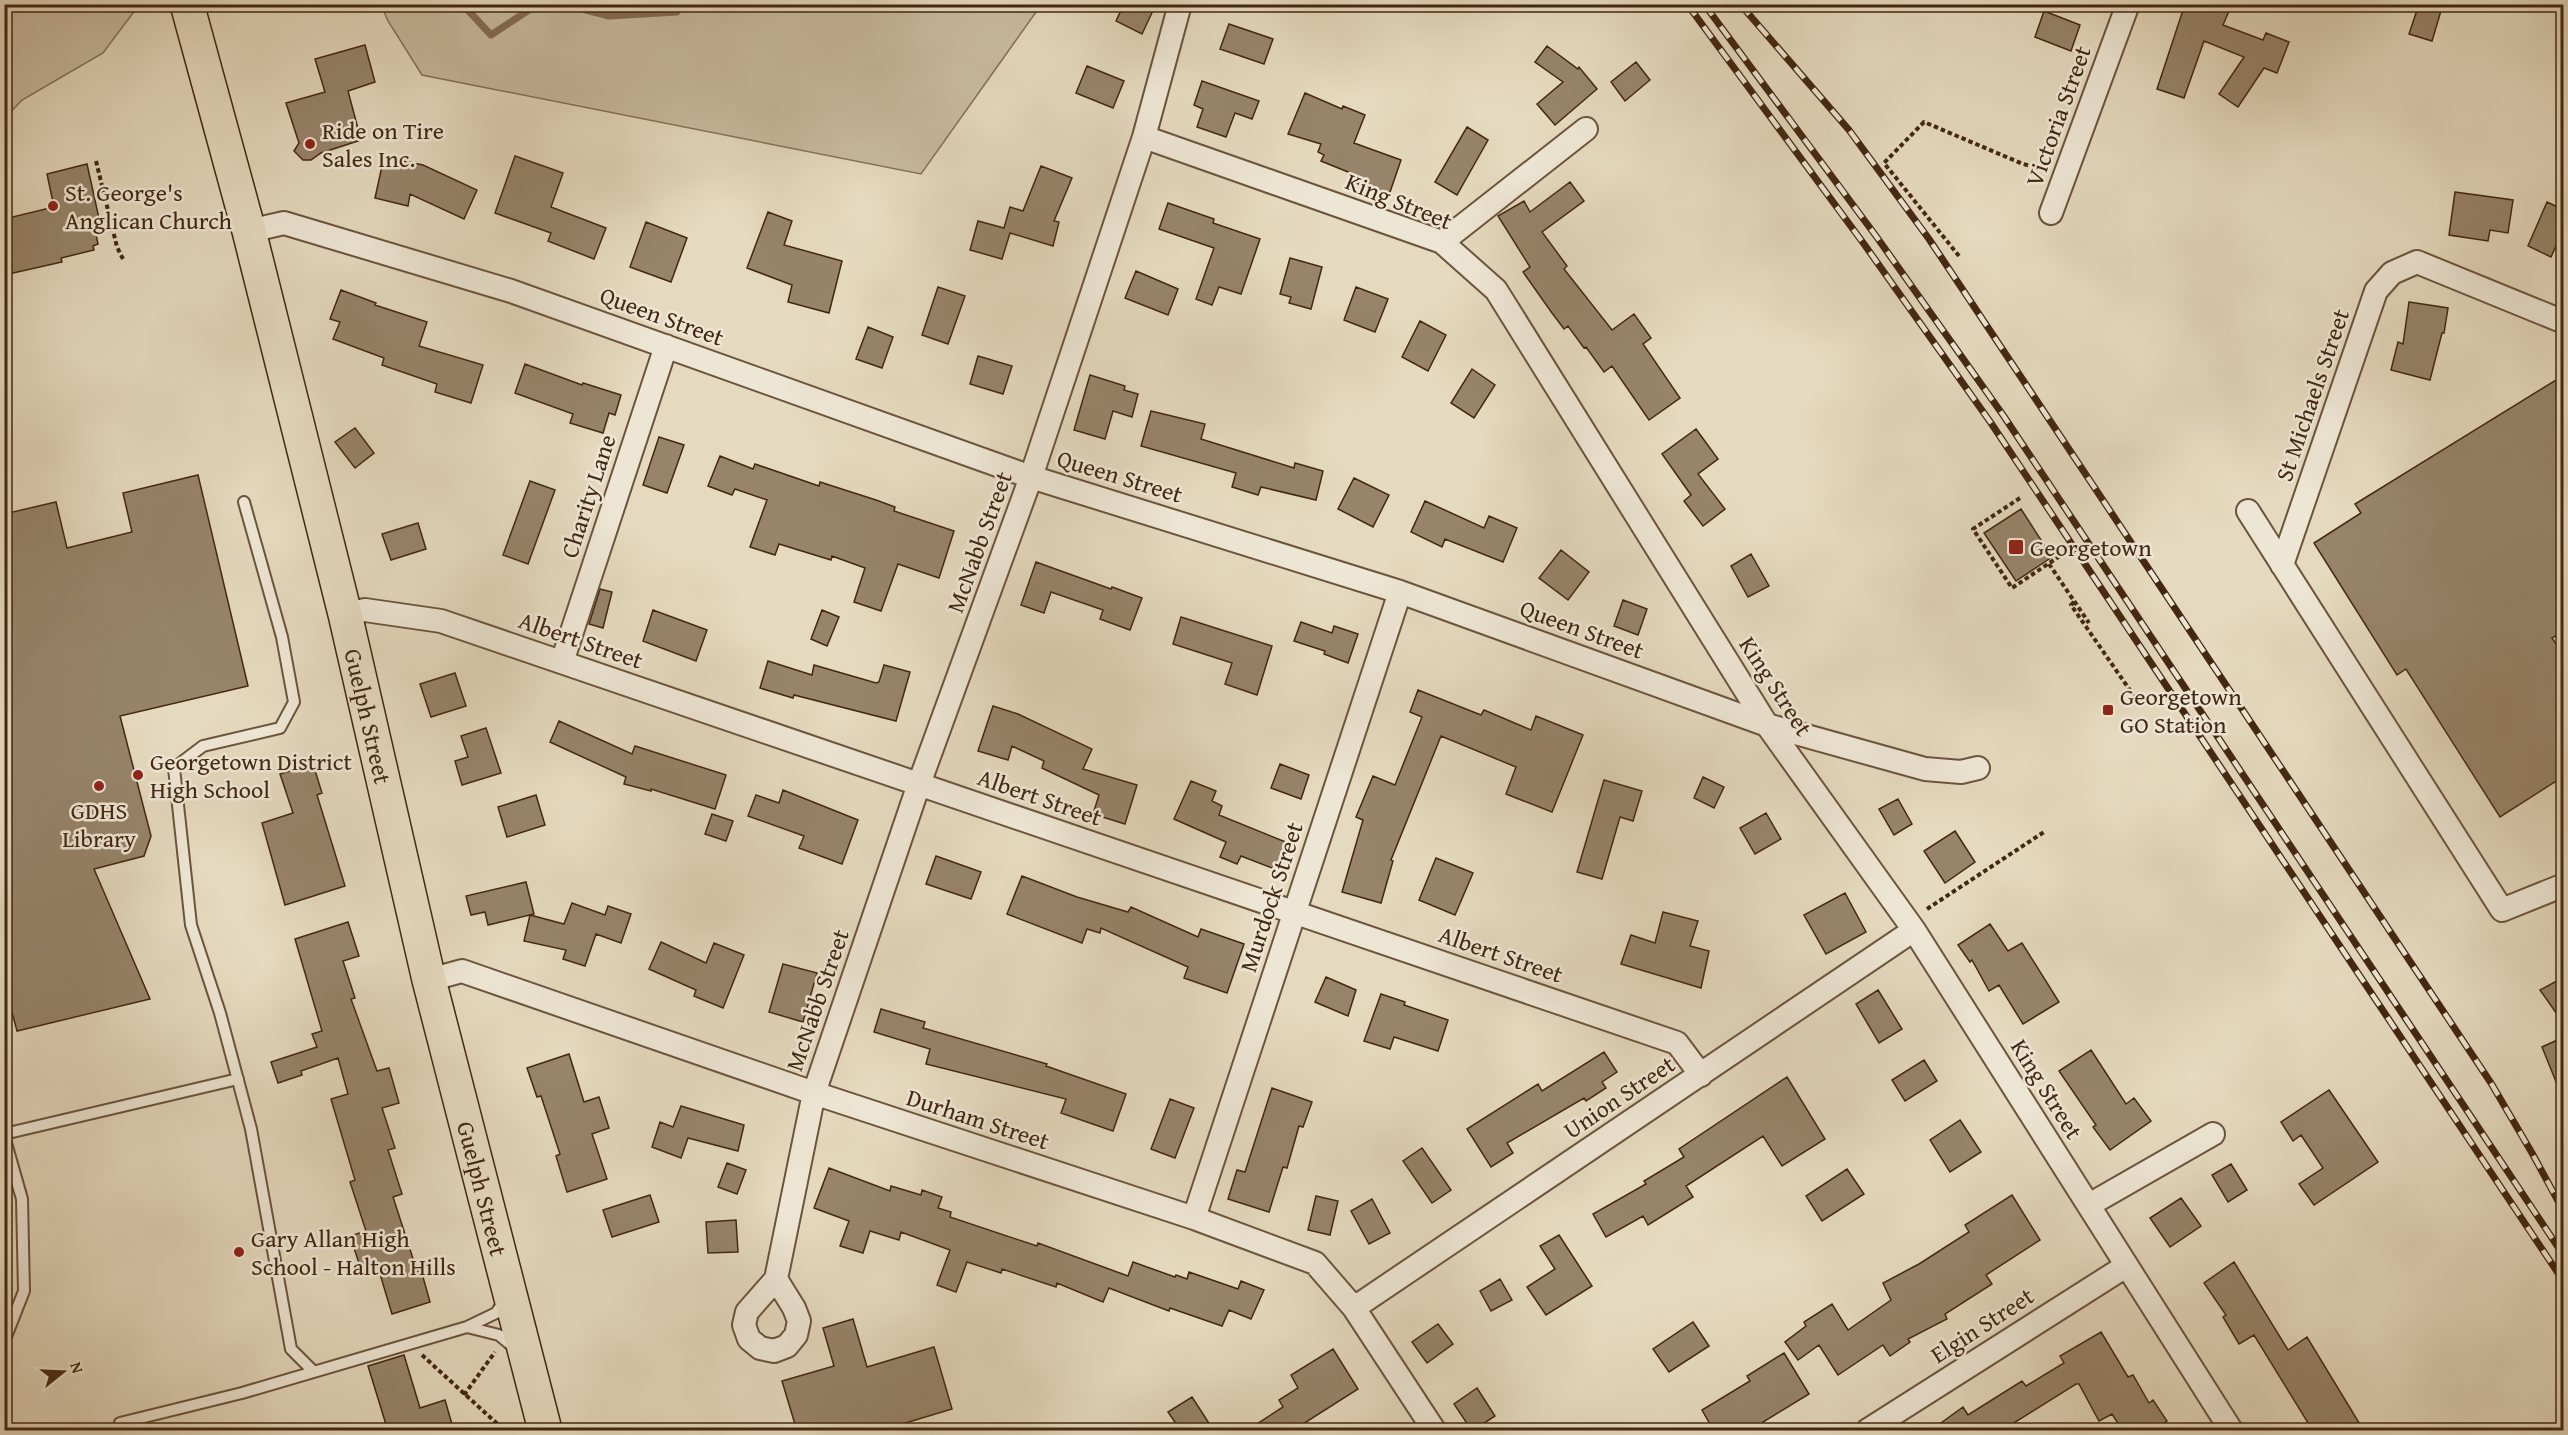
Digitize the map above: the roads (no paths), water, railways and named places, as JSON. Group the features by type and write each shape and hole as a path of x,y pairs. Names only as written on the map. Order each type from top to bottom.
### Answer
{"main road":[{"name":"Guelph Street","path":"187,4 249,231 345,614 429,981 510,1293 516,1349 545,1431"}],"street":[{"name":"McNabb Street","path":"776,1279 814,1093 919,784 1031,477 1144,137 1180,4"},
{"name":"Victoria Street","path":"2051,213 2127,4"},
{"path":"1442,242 1586,129"},
{"name":"King Street","path":"1144,137 1442,242 1496,290 1767,725 1914,930 2231,1431"},
{"name":"Queen Street","path":"249,231 284,223 511,291 1031,477 1400,591 1767,725 1924,769 1961,772 1978,768"},
{"name":"St Michaels Street","path":"2282,565 2376,291 2392,273 2417,262 2564,322"},
{"name":"Charity Lane","path":"562,662 666,346"},
{"path":"2248,511 2502,910 2564,885"},
{"name":"Murdock Street","path":"1194,1218 1400,591"},
{"name":"Albert Street","path":"345,614 364,610 441,621 1295,911 1677,1043 1701,1075"},
{"name":"Union Street","path":"1354,1308 1914,930"},
{"name":"Durham Street","path":"429,981 462,971 814,1093 1194,1218 1315,1263 1354,1308 1425,1427"},
{"path":"2089,1205 2213,1134"},
{"name":"Elgin Street","path":"1868,1431 2126,1266"}],"lane":[{"path":"244,502 282,637 294,702 279,728 203,746 174,768 191,925 220,1013 252,1129 291,1349 314,1371"},
{"path":"4,1342 24,1291 22,1199 4,1135 238,1079"},
{"path":"120,1431 120,1423 242,1393 467,1327 496,1313 510,1293"},
{"path":"467,1327 500,1335 516,1349"}],"waterway":[{"path":"467,4 466,8 491,35 538,4"},
{"path":"563,4 609,16 677,12 682,4"}],"railway":[{"path":"1687,4 1864,244 1991,423 2564,1282"},
{"path":"1704,4 1876,236 2003,415 2564,1256"},
{"path":"1740,4 1849,130 1929,239 2491,1083 2564,1212"}],"place":[{"name":"Ride on Tire Sales Inc.","path":"310,144"},
{"name":"St. George's Anglican Church","path":"53,206"},
{"name":"Georgetown","path":"2016,547"},
{"name":"Georgetown GO Station","path":"2108,710"},
{"name":"Georgetown District High School","path":"138,775"},
{"name":"GDHS Library","path":"99,786"},
{"name":"Gary Allan High School - Halton Hills","path":"239,1252"}]}
